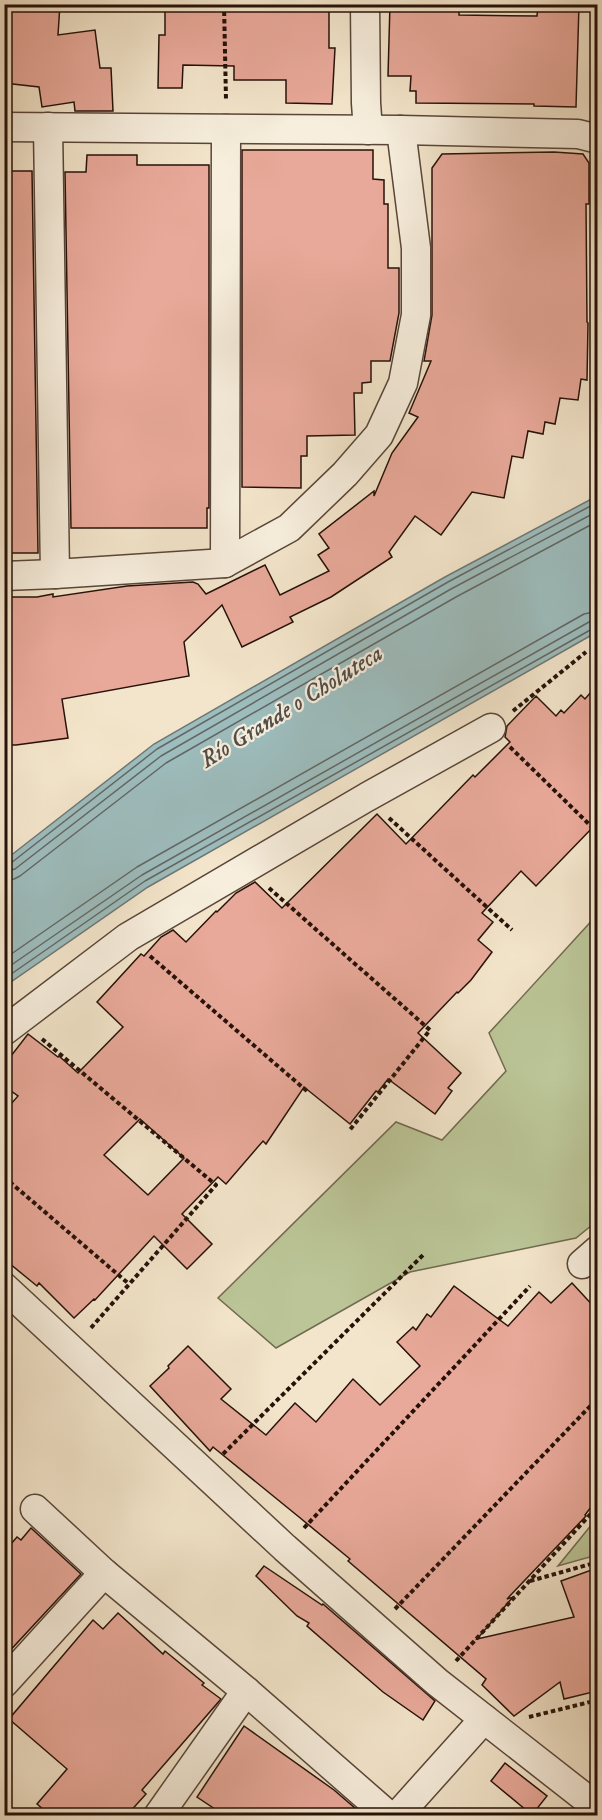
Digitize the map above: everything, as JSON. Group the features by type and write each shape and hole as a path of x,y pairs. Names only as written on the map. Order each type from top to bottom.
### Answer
{"street":[{"path":"365,4 368,130"},
{"path":"4,127 401,130 578,134 597,140"},
{"path":"48,127 55,574"},
{"path":"225,563 226,129"},
{"path":"4,576 225,563 289,528 345,474 379,435 404,383 416,315 416,259 401,130"},
{"path":"12,1025 128,937 490,728"},
{"path":"4,1287 203,1474 437,1682 597,1808"},
{"path":"36,1509 104,1573 246,1691 389,1815"},
{"path":"4,1683 104,1573"},
{"path":"158,1815 246,1691"},
{"path":"397,1815 489,1723"}],"path":[{"path":"224,4 226,129"},
{"path":"585,652 490,728 596,831"},
{"path":"367,797 513,930"},
{"path":"245,868 430,1030 349,1131"},
{"path":"128,937 308,1092"},
{"path":"12,1025 216,1185 71,1350"},
{"path":"4,1178 129,1284"},
{"path":"203,1474 423,1255"},
{"path":"285,1548 530,1286"},
{"path":"376,1628 597,1398"},
{"path":"437,1682 597,1506"},
{"path":"529,1581 597,1562"},
{"path":"489,1723 597,1700"}],"green space":[{"path":"597,915 597,1221 576,1238 410,1272 276,1348 218,1298 396,1122 442,1140 506,1071 489,1033"},
{"path":"597,1518 597,1555 558,1566"}],"water":[{"name":"Río Grande o Choluteca","path":"597,496 597,632 148,887 5,986 5,860 154,744 445,577"}],"building":[{"path":"4,4 60,4 58,35 95,30 100,68 111,68 113,111 75,111 74,102 42,107 39,87 4,83"},
{"path":"165,4 329,4 329,48 335,48 332,104 286,103 286,80 234,80 234,66 183,65 182,88 158,88 159,35 165,35"},
{"path":"390,4 459,4 459,15 537,16 538,4 579,4 576,107 534,106 534,104 416,103 416,91 410,91 411,76 388,76"},
{"path":"242,150 373,150 373,179 384,180 384,204 388,204 388,268 399,268 399,313 390,361 371,361 371,382 362,383 362,393 354,393 355,435 307,436 307,456 301,456 301,488 242,487"},
{"path":"554,152 583,154 589,163 589,204 586,204 587,380 581,379 578,400 560,398 555,424 545,422 543,434 528,431 523,458 512,456 504,498 472,492 441,535 415,516 389,552 392,557 331,597 290,617 293,622 242,647 222,605 184,642 189,676 62,699 68,738 4,745 4,597 37,597 53,594 53,597 127,586 193,582 198,584 206,594 265,565 280,595 329,571 318,555 329,548 319,534 374,491 374,496 392,453 418,417 409,413 431,361 424,361 432,315 432,168 442,154"},
{"path":"87,155 137,155 137,165 209,165 209,508 207,508 207,528 71,528 65,172 86,172"},
{"path":"4,171 32,171 38,553 4,553 4,243 7,243"},
{"path":"597,685 597,823 536,886 521,871 482,913 493,922 478,940 492,952 471,980 418,1033 461,1073 448,1088 452,1091 435,1114 388,1079 350,1124 304,1087 266,1144 263,1141 226,1184 218,1177 182,1214 212,1244 187,1269 154,1236 95,1300 74,1318 39,1283 37,1286 4,1259 4,1112 18,1096 4,1086 4,1065 28,1034 78,1073 123,1027 97,1002 141,954 144,956 161,937 173,930 186,942 236,893 255,882 282,908 377,814 406,844 473,775 475,777 510,742 505,737 507,726 536,696 556,716 561,710 564,713 581,695 585,699","holes":["140,1119 184,1158 148,1195 104,1155"]},
{"path":"572,1283 597,1310 597,1499 586,1516 507,1599 513,1597 477,1639 574,1617 561,1581 597,1568 597,1691 564,1699 560,1682 514,1716 482,1685 486,1679 348,1561 350,1559 213,1447 210,1451 150,1386 188,1346 231,1389 221,1399 266,1435 295,1403 316,1422 353,1379 380,1405 420,1366 397,1342 413,1327 416,1330 427,1314 431,1317 454,1286 508,1326 539,1292 551,1303"},
{"path":"31,1528 81,1574 4,1657 4,1552 17,1537 21,1540"},
{"path":"264,1566 323,1604 435,1701 423,1720 383,1692 307,1626 309,1623 297,1616 256,1576"},
{"path":"118,1613 163,1654 165,1651 221,1699 142,1790 146,1794 127,1815 50,1815 37,1804 67,1769 9,1719 93,1620 103,1629"},
{"path":"244,1726 334,1790 363,1815 224,1815 197,1797"},
{"path":"505,1763 547,1796 532,1815 491,1781"}]}
